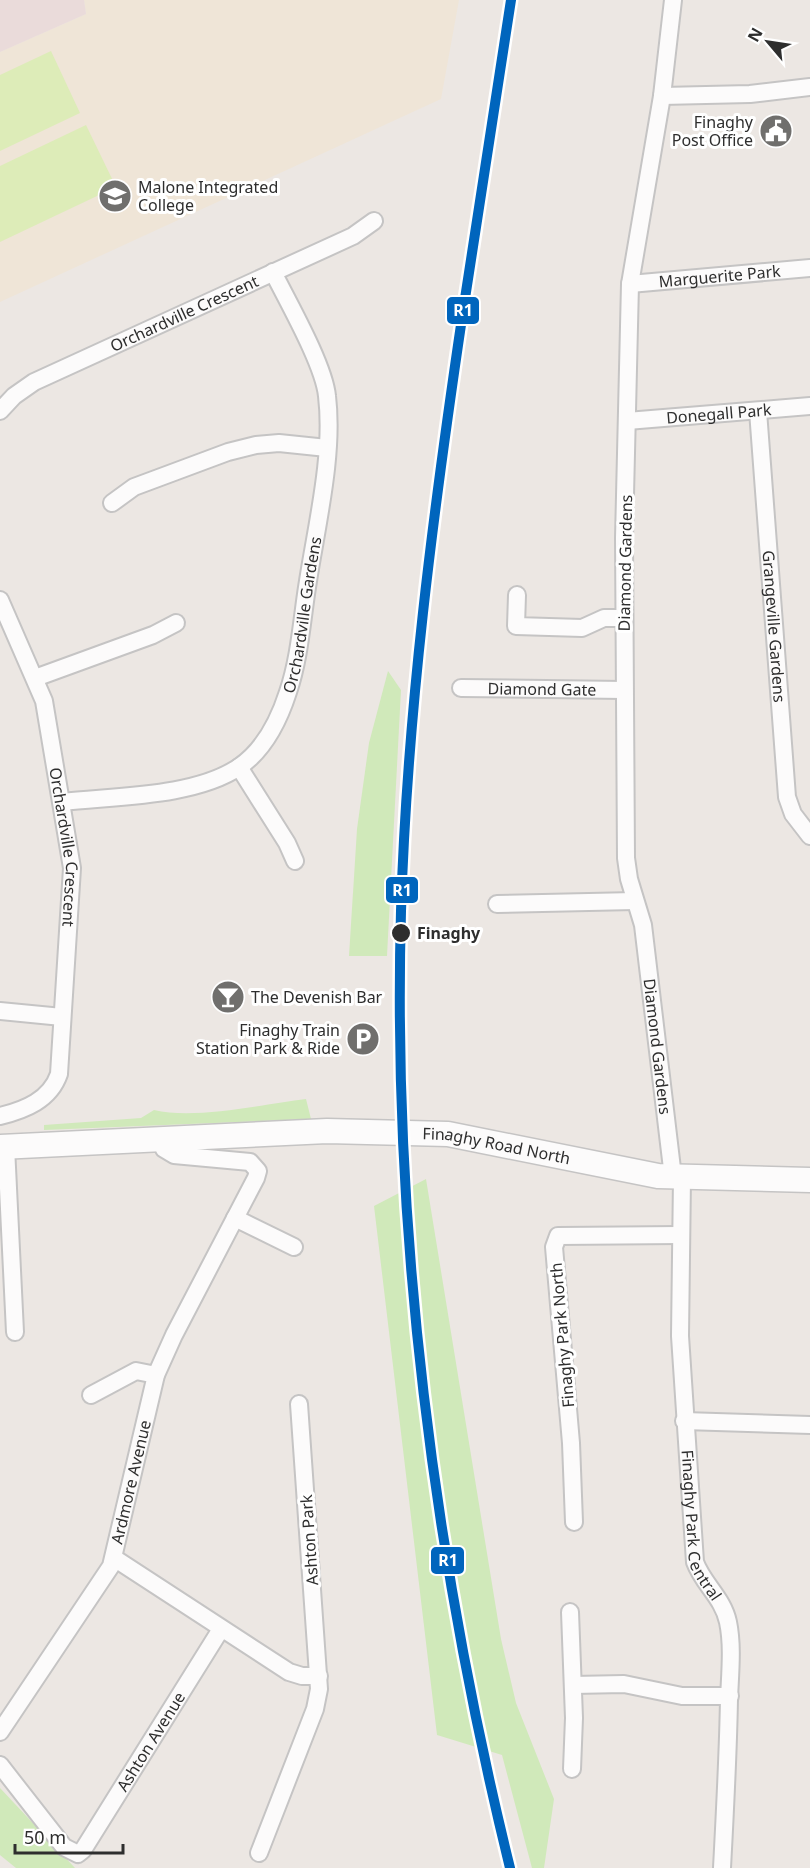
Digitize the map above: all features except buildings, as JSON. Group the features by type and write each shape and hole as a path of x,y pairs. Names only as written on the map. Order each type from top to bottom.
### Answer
{"street":[{"name":"Diamond Gardens","path":"673,0 662,96 630,284 624,690 626,858 635,901 643,925 678,1178"},
{"path":"662,96 750,94 810,87"},
{"name":"Orchardville Crescent","path":"0,411 14,396 34,382 353,236 374,221"},
{"name":"Marguerite Park","path":"630,284 810,268"},
{"name":"Orchardville Gardens","path":"63,802 181,788 208,782 239,767 264,742 277,720 289,691 327,448 327,394 273,272"},
{"name":"Donegall Park","path":"627,421 810,406"},
{"name":"Grangeville Gardens","path":"758,411 787,797 793,814 810,836"},
{"path":"112,503 134,487 256,445 279,443 327,448"},
{"path":"518,595 516,626 582,628 604,618 624,618"},
{"name":"Orchardville Crescent","path":"0,600 44,701 63,802 72,868 61,1060 56,1082 50,1091 32,1105 0,1116"},
{"path":"35,678 153,634 176,623"},
{"name":"Diamond Gate","path":"461,688 624,690"},
{"path":"239,767 287,843 295,861"},
{"path":"497,904 635,901"},
{"path":"0,1011 62,1017"},
{"name":"Finaghy Road North","path":"3,1147 327,1131 448,1134 678,1178 810,1180"},
{"name":"Ardmore Avenue","path":"0,1732 111,1566 156,1375 258,1171 255,1165 174,1155 165,1149 163,1139"},
{"path":"3,1147 15,1332"},
{"name":"Finaghy Park Central","path":"678,1178 681,1235 680,1336 695,1562 700,1575 722,1602 728,1622 730,1696 722,1868"},
{"path":"235,1218 294,1247"},
{"name":"Finaghy Park North","path":"574,1522 571,1443 554,1247 558,1236 681,1235"},
{"path":"91,1395 136,1371 156,1375"},
{"name":"Ashton Park","path":"259,1853 315,1709 319,1676 299,1404"},
{"path":"684,1421 810,1425"},
{"path":"114,1558 290,1672 302,1676 319,1676"},
{"path":"570,1612 573,1685 572,1769"},
{"name":"Ashton Avenue","path":"0,1765 64,1847 78,1854 90,1843 221,1629"},
{"path":"573,1685 624,1684 682,1696 730,1696"}],"shaded area":[{"path":"0,0 84,0 86,14 0,52"},
{"name":"Malone Integrated College","path":"84,0 459,0 441,99 0,302 0,52 86,14"}],"green space":[{"path":"51,51 80,113 0,151 0,75"},
{"path":"86,125 116,187 0,242 0,166"},
{"path":"388,671 401,690 387,956 349,956 357,829 369,743"},
{"path":"306,1099 311,1119 44,1130 44,1125 141,1118 154,1110 171,1113 209,1112"},
{"path":"426,1179 501,1639 516,1703 554,1799 544,1868 532,1868 502,1755 437,1735 374,1206"},
{"path":"0,1788 75,1868 16,1868 0,1855"}],"transit line":[{"name":"R1","path":"510,1868 483,1751 460,1633 440,1514 424,1393 411,1273 400,1031 404,837 415,688 451,392 511,0"}],"place":[{"name":"Finaghy Post Office","path":"776,131"},
{"name":"Malone Integrated College","path":"115,196"},
{"name":"Finaghy","path":"401,933"},
{"name":"The Devenish Bar","path":"228,997"},
{"name":"Finaghy Train Station Park & Ride","path":"363,1039"}]}
